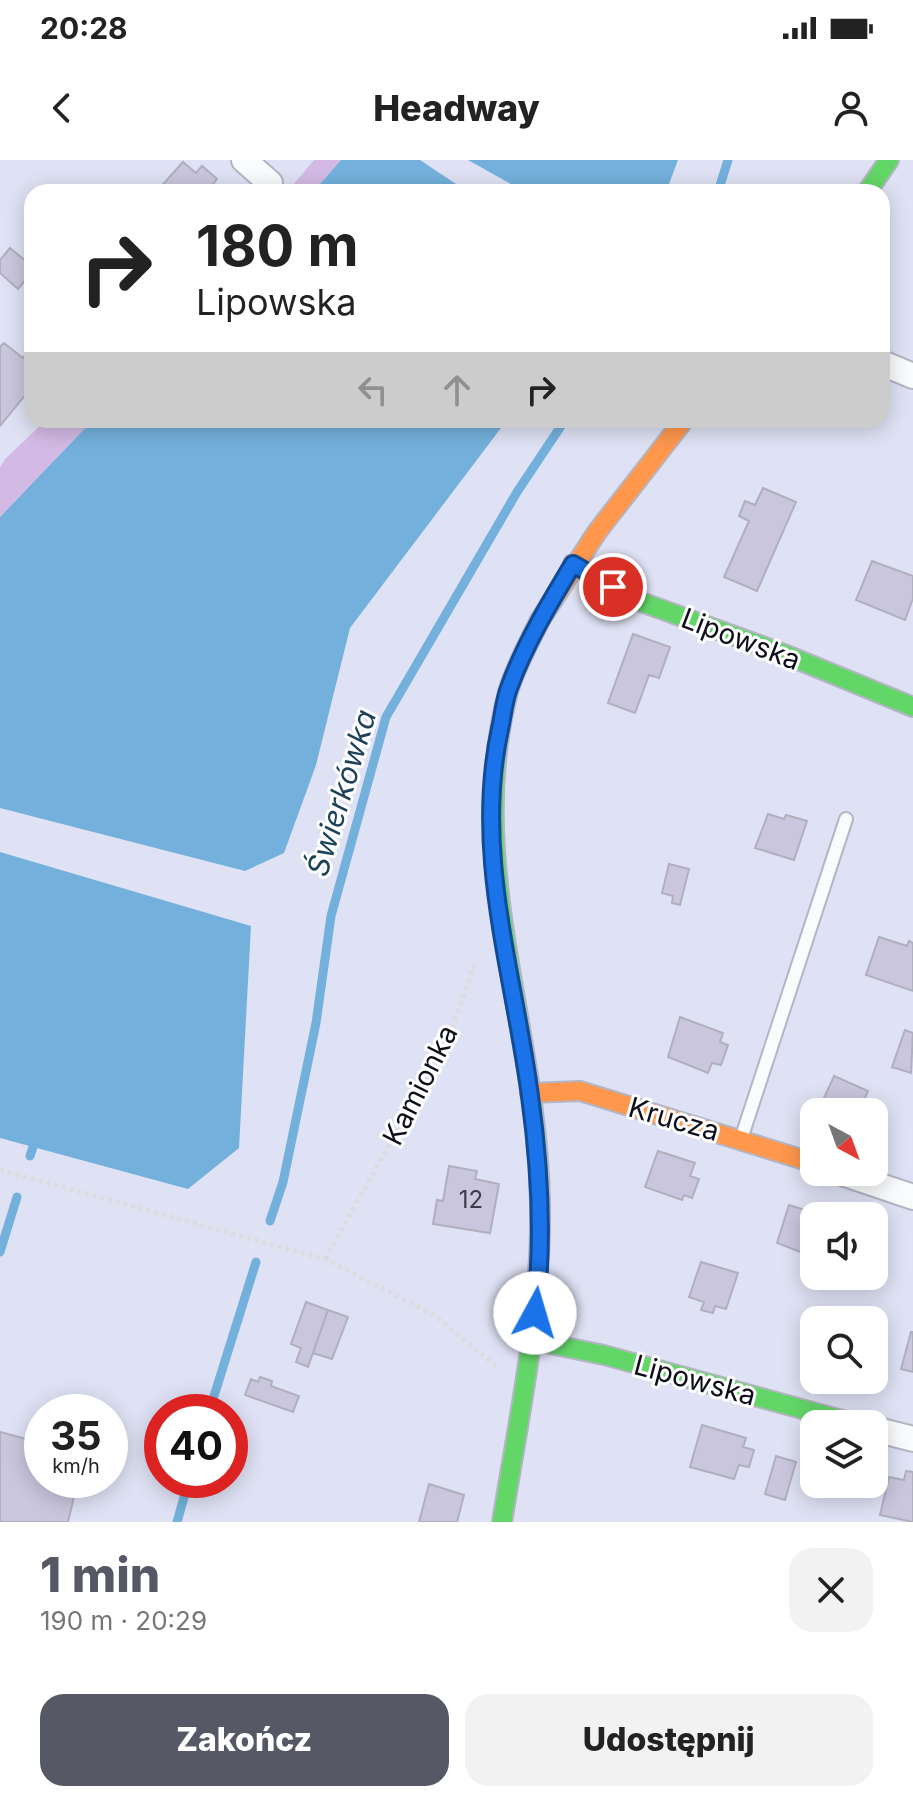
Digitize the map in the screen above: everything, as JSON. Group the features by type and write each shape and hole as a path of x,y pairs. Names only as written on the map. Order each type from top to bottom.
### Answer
{"street":[{"path":"244,160 270,183"},
{"path":"872,184 889,160"},
{"path":"890,366 913,376"},
{"path":"502,1522 531,1340 541,1230 538,1157 530,1093 496,903 490,832 493,760 508,689 537,624 573,564 678,428"},
{"name":"Lipowska","path":"573,564 633,599 784,654 913,707"},
{"name":"Krucza","path":"530,1093 580,1091 800,1158"},
{"path":"880,1186 913,1197"},
{"name":"Lipowska","path":"531,1340 604,1355 806,1410"},
{"path":"888,1433 913,1439"}],"lane":[{"path":"741,1139 846,819"}],"path":[{"name":"Kamionka","path":"325,1259 447,1042 476,959"},
{"path":"0,1170 325,1259 434,1315 523,1388"}],"shaded area":[{"path":"314,160 341,160 320,184 294,184"},
{"path":"38,428 85,428 0,517 0,468 5,459"}],"water":[{"path":"341,160 420,160 456,184 320,184"},
{"path":"468,160 678,160 669,184 511,184"},
{"path":"85,428 501,428 350,628 316,765 284,853 245,871 0,808 0,517"},
{"path":"0,852 251,926 239,1148 188,1189 0,1138"}],"building":[{"path":"183,162 196,173 202,166 217,179 213,184 163,184"},
{"path":"10,248 24,259 24,282 18,289 0,273 0,260"},
{"path":"4,343 24,357 24,397 0,426 0,347"},
{"path":"763,488 796,502 757,591 724,577 749,521 739,516 745,501 755,505"},
{"path":"872,561 913,576 913,598 905,620 856,600"},
{"path":"633,634 670,647 659,678 649,675 635,713 608,703"},
{"path":"768,814 807,821 794,860 755,848"},
{"path":"669,864 689,869 680,905 672,903 673,896 662,893"},
{"path":"879,937 907,946 909,941 913,943 913,991 866,975"},
{"path":"680,1017 723,1033 720,1042 728,1045 721,1065 712,1063 708,1073 668,1057"},
{"path":"905,1030 913,1033 911,1073 892,1067"},
{"path":"834,1076 868,1091 865,1098 824,1098"},
{"path":"658,1151 695,1163 690,1176 699,1179 692,1198 684,1195 682,1200 645,1187"},
{"path":"449,1166 477,1171 475,1179 499,1184 490,1233 433,1224 437,1200 443,1201"},
{"path":"789,1205 800,1208 800,1252 777,1243"},
{"path":"701,1262 738,1273 726,1309 715,1306 713,1313 701,1310 704,1302 689,1297"},
{"path":"306,1302 328,1310 308,1367 296,1362 301,1348 291,1344"},
{"path":"328,1310 348,1317 332,1359 313,1353"},
{"path":"913,1332 913,1372 901,1369"},
{"path":"260,1377 272,1381 271,1386 299,1396 293,1412 245,1394 251,1379 258,1382"},
{"path":"702,1425 746,1438 743,1447 754,1450 749,1467 739,1465 734,1479 690,1467"},
{"path":"0,1432 24,1438 24,1498 74,1498 68,1522 0,1522"},
{"path":"776,1456 796,1462 785,1500 765,1494"},
{"path":"906,1471 913,1472 913,1522 880,1515 884,1498 888,1498 889,1477 904,1480"},
{"path":"429,1484 464,1495 457,1522 419,1522"}],"waterway":[{"name":"Świerkówka","path":"720,184 728,160"},
{"name":"Świerkówka","path":"270,1221 283,1182 316,1023 331,916 386,717 517,492 560,428"},
{"path":"30,1156 33,1147"},
{"path":"0,1252 17,1197"},
{"name":"Świerkówka","path":"215,1394 256,1262"},
{"name":"Świerkówka","path":"177,1522 184,1498"}],"traffic: fast":[{"path":"872,184 889,160"},
{"path":"573,564 633,599 784,654 913,707"},
{"path":"502,1522 533,1323 540,1203 528,1075 498,884 494,820 496,756 508,692 540,620"},
{"path":"531,1340 604,1355 806,1410"}],"traffic: slow":[{"path":"540,620 597,532 678,428"},
{"path":"530,1093 580,1091 800,1159"}],"route":[{"path":"535,1313 541,1230 538,1157 530,1093 496,903 490,832 493,760 508,689 537,624 573,564 613,587"}]}
